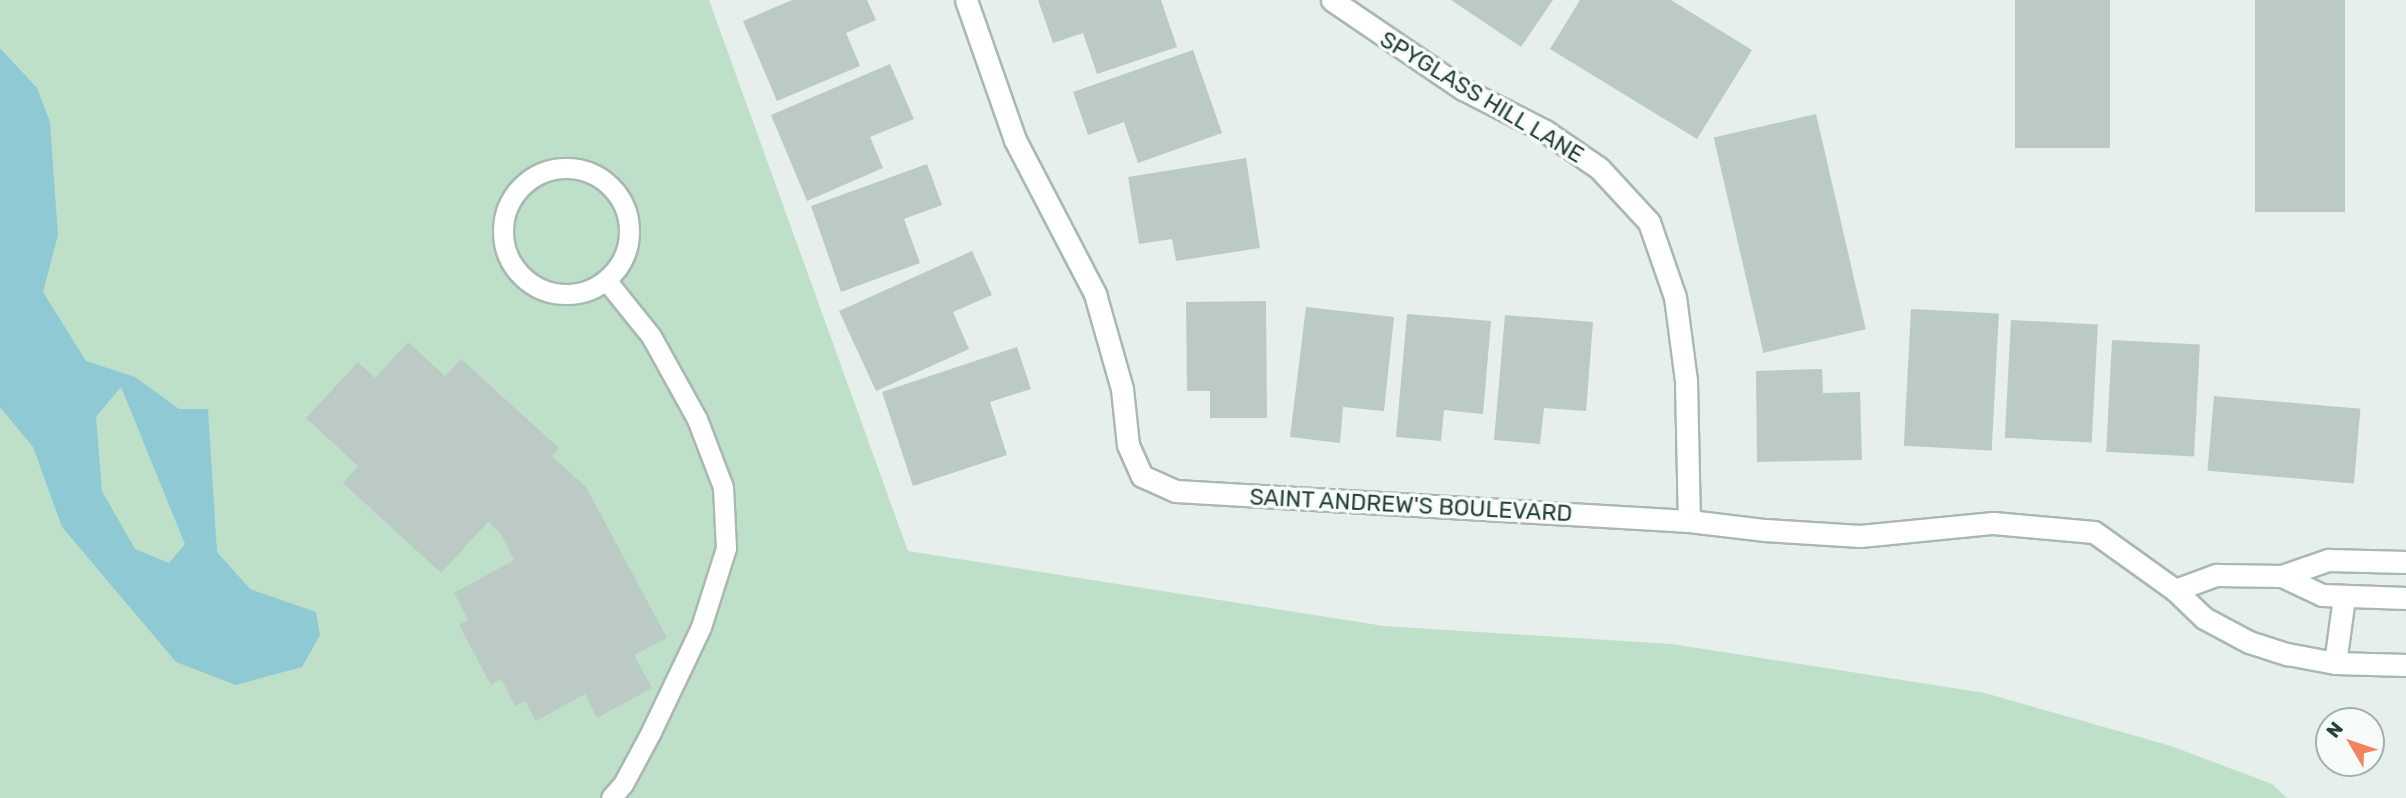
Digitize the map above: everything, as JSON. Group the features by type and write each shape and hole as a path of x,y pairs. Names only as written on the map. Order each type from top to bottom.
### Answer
{"street":[{"name":"SAINT ANDREW'S BOULEVARD","path":"966,0 1015,140 1095,294 1122,389 1128,445 1142,476 1176,491 1689,522 1860,536 1993,523 2094,532 2175,590 2204,618 2249,642 2287,654 2335,663 2406,665"},
{"name":"SPYGLASS HILL LANE","path":"1332,0 1462,89 1545,131 1599,168 1649,222 1675,297 1686,381 1689,522"},
{"path":"2175,590 2216,575 2282,576 2328,560 2406,562"},
{"path":"2282,576 2322,595 2406,598"},
{"path":"2335,663 2344,597"}],"lane":[{"path":"556,167 579,168 598,175 620,197 627,212 629,232 625,255 606,280 586,291 554,294 533,285 513,267 504,246 502,231 505,209 523,184 540,172 556,167"},
{"path":"606,280 651,336 697,419 723,486 726,548 701,627 646,743 623,784 611,798"}],"green space":[{"path":"0,0 709,0 908,551 1384,626 1672,644 1985,693 2171,746 2272,784 2287,798 0,798"}],"water":[{"path":"0,48 37,88 50,122 58,235 43,292 86,361 135,377 179,409 208,409 217,552 250,589 316,612 320,635 302,667 236,685 176,662 62,527 33,447 0,407","holes":["121,387 185,544 169,563 135,549 102,491 96,417"]}],"building":[{"path":"792,0 867,0 876,20 846,33 860,66 777,101 743,21"},
{"path":"1038,0 1161,0 1177,47 1097,74 1083,33 1053,43"},
{"path":"1451,0 1553,0 1521,47"},
{"path":"1580,0 1671,0 1752,50 1697,139 1550,49"},
{"path":"2015,0 2110,0 2110,148 2015,148"},
{"path":"2255,0 2345,0 2345,212 2255,212"},
{"path":"1193,50 1222,133 1138,163 1124,122 1088,135 1073,92"},
{"path":"890,64 914,119 870,137 883,168 807,201 771,115"},
{"path":"1816,114 1866,329 1763,353 1714,138"},
{"path":"1246,158 1260,248 1176,261 1172,239 1139,244 1128,177"},
{"path":"927,164 942,205 904,219 920,263 841,292 811,206"},
{"path":"972,251 992,295 953,312 969,349 876,391 839,311"},
{"path":"1266,301 1267,418 1210,418 1210,391 1187,391 1186,302"},
{"path":"1306,307 1394,317 1384,411 1343,407 1340,443 1290,437"},
{"path":"1911,309 1999,314 1992,450 1904,446"},
{"path":"1407,314 1491,321 1483,414 1444,410 1441,441 1396,437"},
{"path":"1505,315 1593,322 1586,411 1544,408 1540,444 1494,440"},
{"path":"2011,320 2098,325 2092,442 2005,438"},
{"path":"2112,340 2200,345 2194,456 2106,452"},
{"path":"408,342 445,376 461,359 559,448 552,456 586,487 667,638 634,655 652,688 597,718 585,694 536,721 525,701 515,706 501,679 491,685 459,625 468,620 454,593 514,560 500,533 488,522 441,573 343,483 358,466 306,418 358,362 375,378"},
{"path":"1017,347 1031,389 990,402 1007,455 913,486 882,392"},
{"path":"1822,369 1823,393 1860,392 1862,460 1757,462 1756,371"},
{"path":"2214,396 2360,409 2354,484 2207,471"}]}
